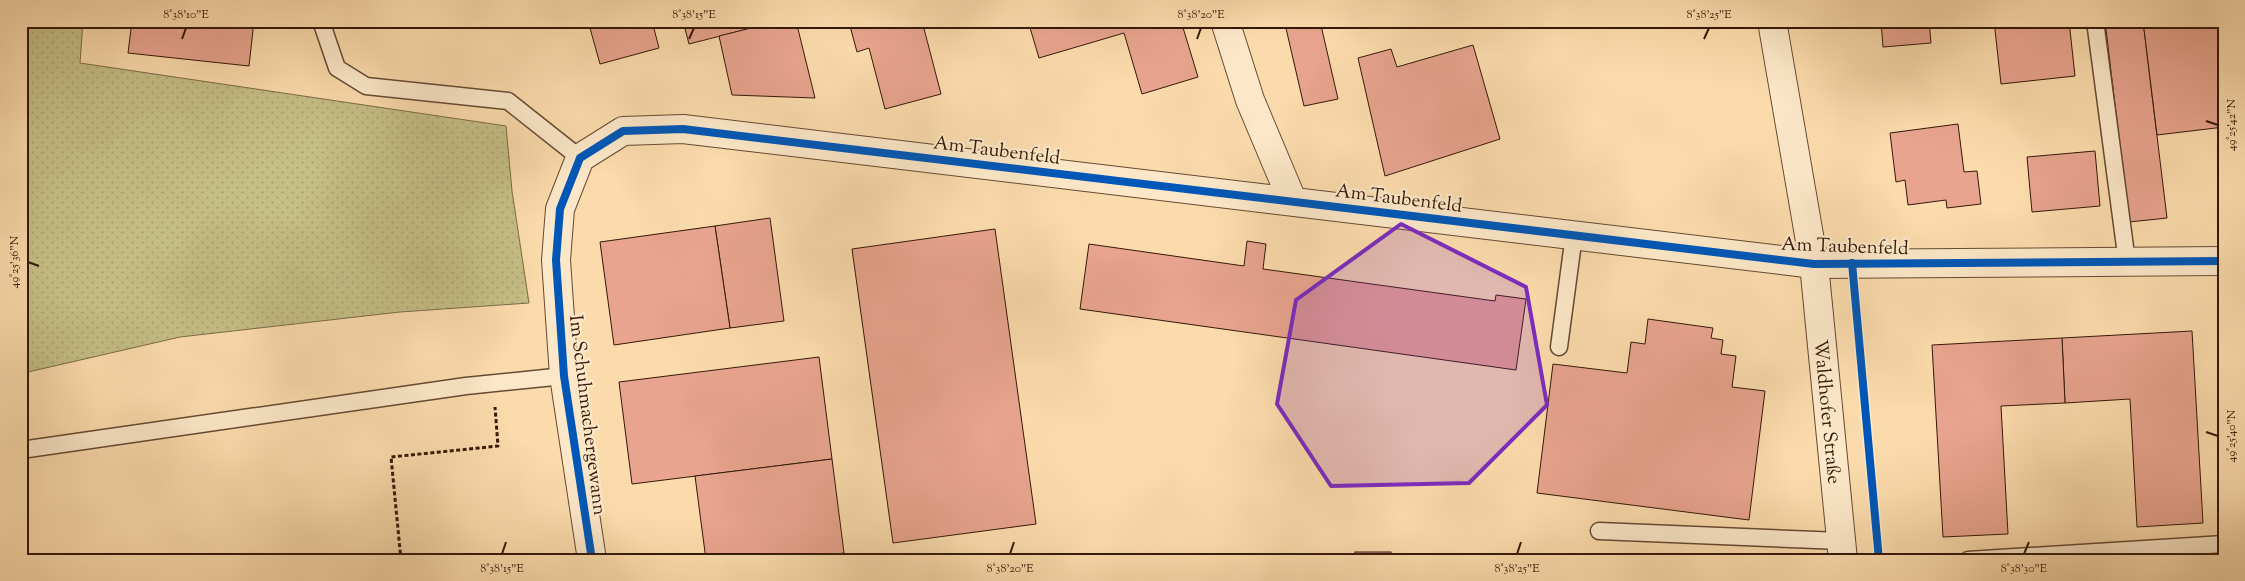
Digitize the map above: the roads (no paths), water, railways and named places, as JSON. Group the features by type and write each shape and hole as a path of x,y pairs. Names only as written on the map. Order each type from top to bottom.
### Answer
{"street":[{"path":"1225,21 1250,100 1292,200"},
{"name":"Am Taubenfeld","path":"1772,21 1814,264"},
{"name":"Am Taubenfeld","path":"580,158 623,131 683,129 1292,200 1814,264 2224,261"},
{"name":"Im Schuhmachergewann","path":"580,158 560,209 556,260 564,376 592,560"},
{"name":"Waldhofer Straße","path":"1814,264 1842,550"}],"lane":[{"path":"321,21 336,68 366,86 508,101 580,158"},
{"path":"2095,21 2127,262"},
{"path":"1559,347 1574,234"},
{"path":"21,450 493,384 564,376"},
{"path":"1599,531 1842,550"},
{"path":"1968,560 2224,544"}]}
